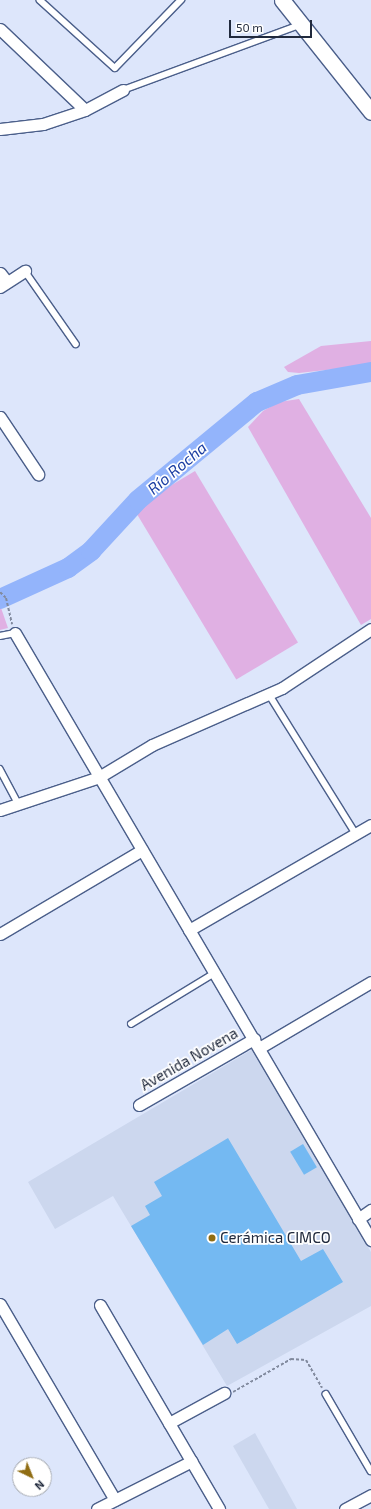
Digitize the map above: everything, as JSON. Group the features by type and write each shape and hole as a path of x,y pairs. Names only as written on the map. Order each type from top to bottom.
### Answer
{"main road":[{"path":"282,0 371,112"}],"street":[{"path":"0,29 86,110"},
{"path":"0,129 43,124 86,110 123,90"},
{"path":"0,273 4,284 25,271"},
{"path":"0,417 38,474"},
{"path":"0,810 19,805 99,777 152,745 269,694 371,629"},
{"path":"15,633 257,1043 371,1240"},
{"path":"189,930 371,825"},
{"path":"0,934 142,850"},
{"name":"Avenida Novena","path":"139,1105 371,982"},
{"path":"358,1219 371,1210"},
{"path":"0,1304 115,1500"},
{"path":"100,1305 219,1509"},
{"path":"169,1423 224,1393"},
{"path":"97,1509 192,1461"},
{"path":"345,1509 371,1495"}],"lane":[{"path":"40,0 115,68 181,0"},
{"path":"123,90 302,24"},
{"path":"25,271 76,344"},
{"path":"0,636 15,633"},
{"path":"269,694 356,834"},
{"path":"0,769 19,805"},
{"path":"131,1024 215,973"},
{"path":"326,1394 371,1471"}],"path":[{"path":"0,592 6,598 15,633"},
{"path":"224,1393 237,1392 291,1359 306,1360 326,1394"}],"shaded area":[{"path":"371,341 371,365 299,373 288,372 284,367 321,346"},
{"path":"299,399 371,518 371,619 361,625 248,427 263,411 279,402"},
{"path":"195,471 298,642 236,680 133,508"},
{"path":"0,605 8,628 0,630"},
{"name":"Cerámica CIMCO","path":"253,1049 371,1252 371,1306 227,1386 113,1196 55,1229 28,1182"},
{"path":"255,1433 297,1509 269,1509 233,1446"}],"building":[{"name":"Cerámica CIMCO","path":"228,1138 301,1261 323,1249 343,1282 237,1344 228,1329 203,1345 131,1226 150,1215 145,1206 162,1196 154,1182"},
{"path":"303,1144 317,1167 304,1175 290,1152"}],"waterway":[{"name":"Río Rocha","path":"0,599 68,568 91,551 138,500 257,402 297,385 371,372"}],"place":[{"name":"Cerámica CIMCO","path":"212,1238"}]}
